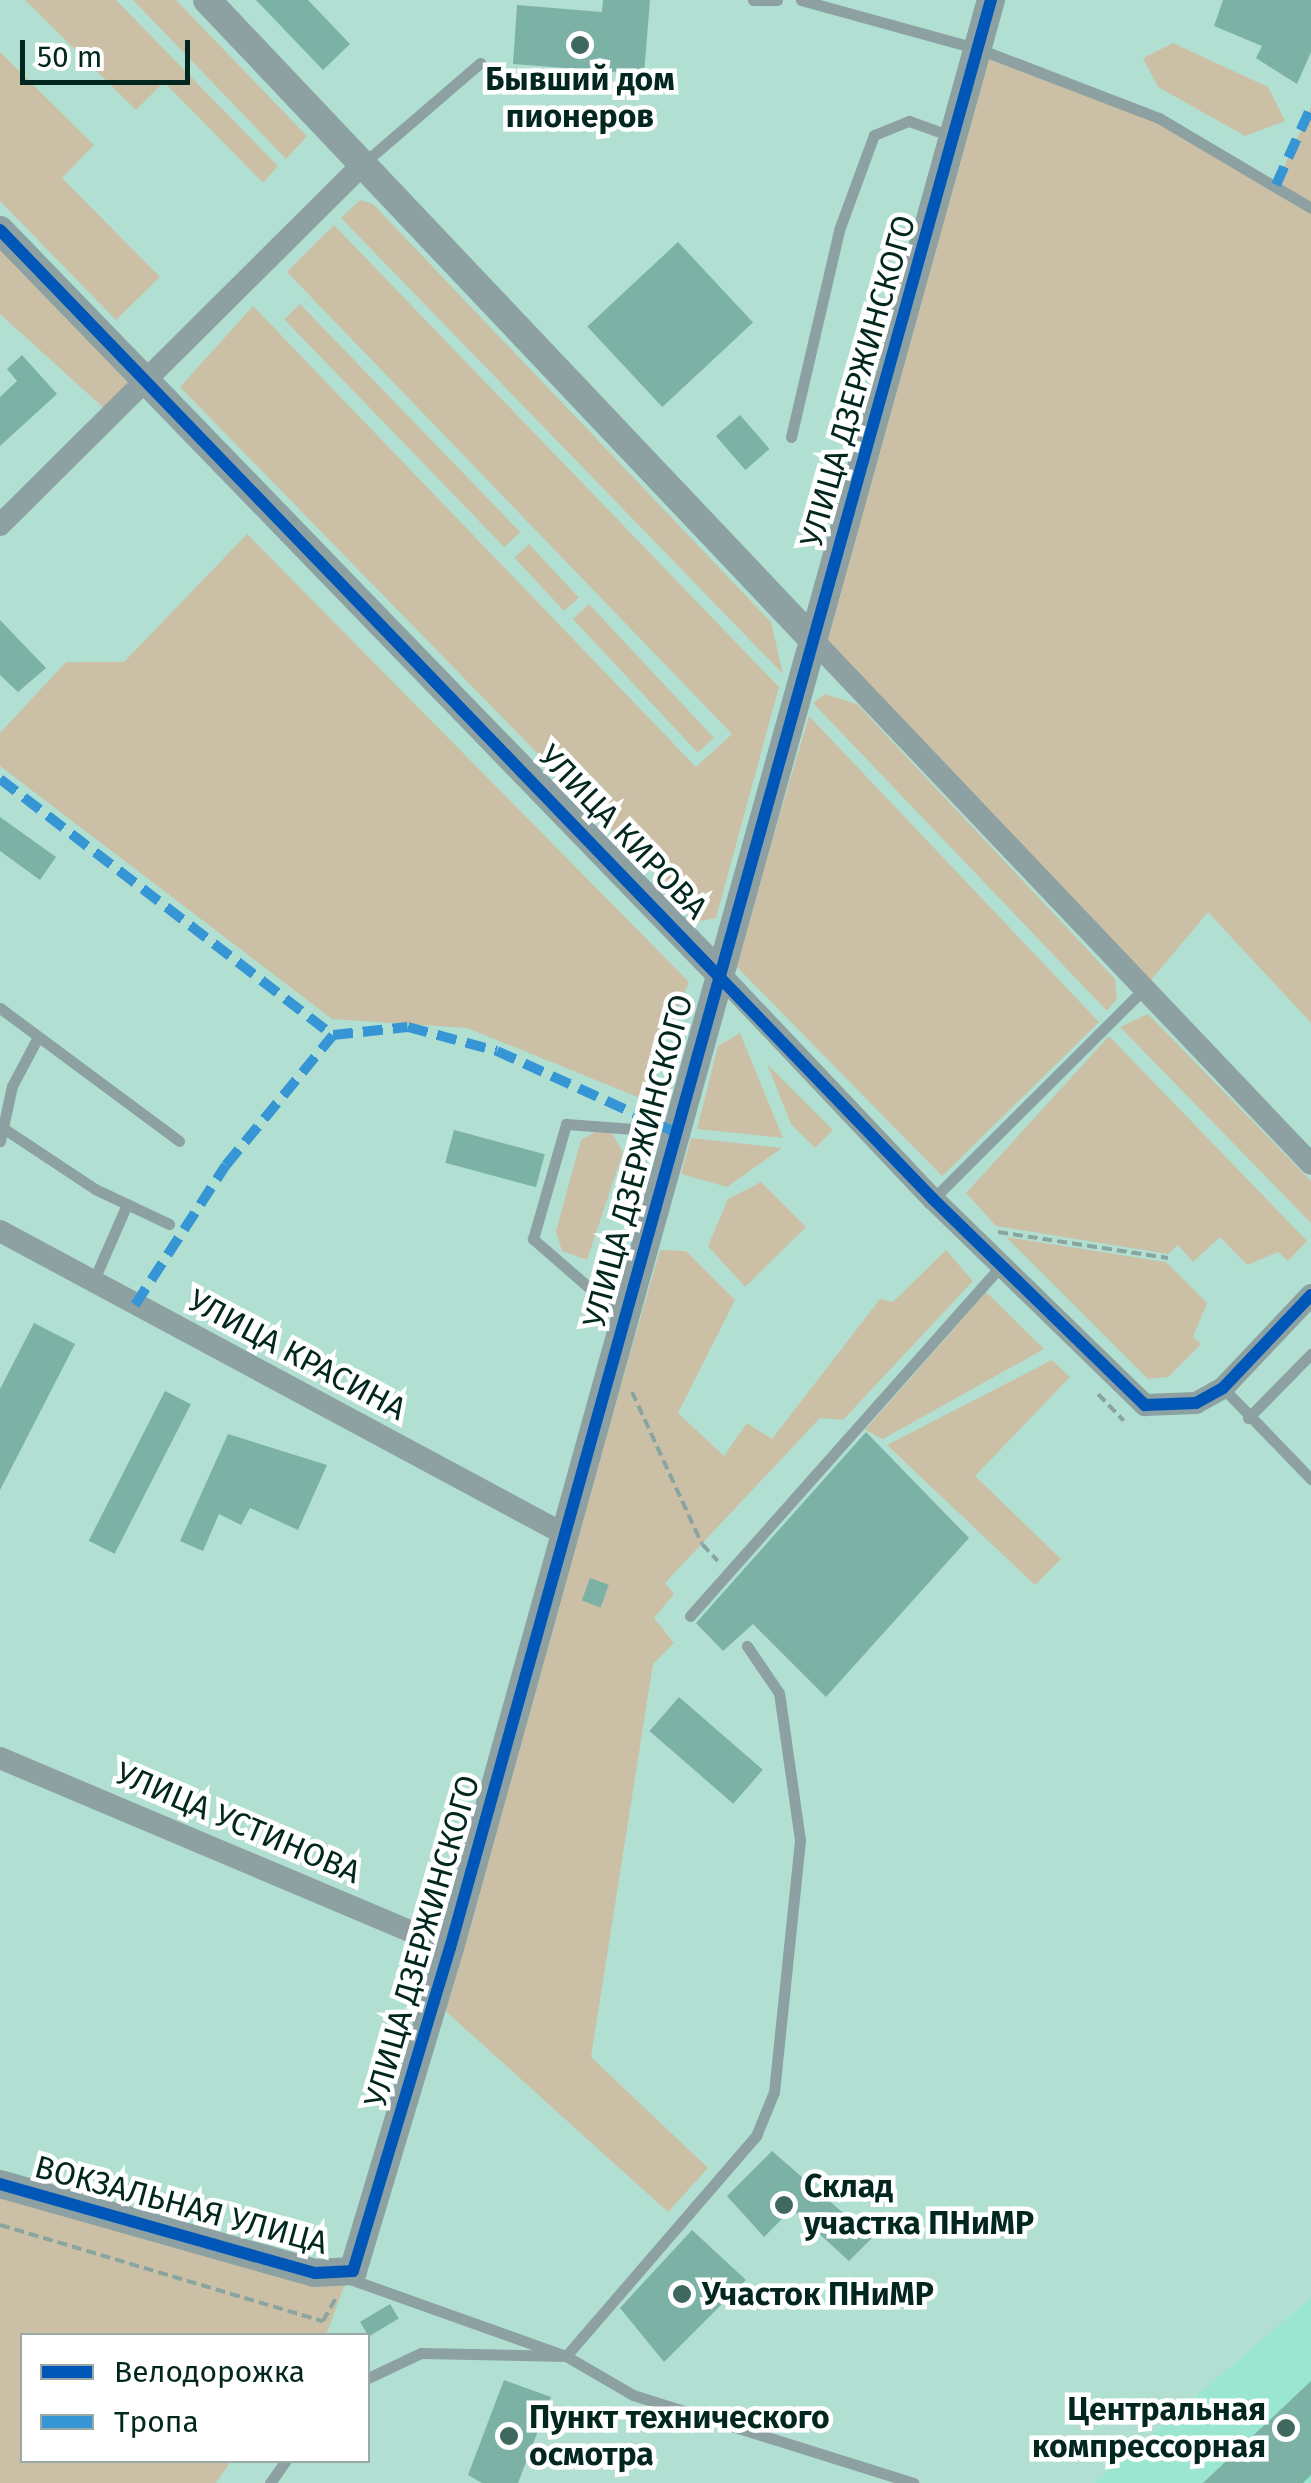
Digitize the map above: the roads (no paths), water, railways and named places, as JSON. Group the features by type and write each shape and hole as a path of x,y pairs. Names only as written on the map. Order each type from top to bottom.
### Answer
{"street":[{"path":"207,0 365,162 1142,991 1311,1164"},
{"name":"УЛИЦА ДЗЕРЖИНСКОГО","path":"346,2280 450,1948 991,0"},
{"path":"0,525 144,374 365,162"},
{"name":"УЛИЦА КИРОВА","path":"0,230 144,374 933,1199 1145,1405 1196,1404 1224,1388 1311,1295"},
{"name":"УЛИЦА КРАСИНА","path":"0,1231 564,1534"},
{"name":"УЛИЦА УСТИНОВА","path":"0,1758 450,1948"},
{"name":"ВОКЗАЛЬНАЯ УЛИЦА","path":"0,2184 346,2280"}],"lane":[{"path":"753,0 777,0"},
{"path":"801,0 980,50 1159,118 1311,208"},
{"path":"365,162 480,62"},
{"path":"791,437 839,230 874,135 910,121 955,137"},
{"path":"933,1199 1142,991"},
{"path":"0,1008 179,1141"},
{"path":"38,1038 12,1086 1,1135 169,1224"},
{"path":"624,1318 533,1240 566,1124 675,1132"},
{"path":"94,1282 127,1204"},
{"path":"690,1616 1001,1266"},
{"path":"1248,1418 1311,1354"},
{"path":"1224,1388 1248,1418 1311,1478"},
{"path":"370,2377 421,2353 566,2356 733,2168 774,2092 800,1840 778,1693 747,1646"},
{"path":"346,2280 566,2356 633,2395 914,2483"}],"place":[{"name":"Бывший дом пионеров","path":"580,45"},
{"name":"Склад участка ПНиМР","path":"784,2205"},
{"name":"Участок ПНиМР","path":"682,2294"},
{"name":"Центральная компрессорная","path":"1286,2428"},
{"name":"Пункт технического осмотра","path":"509,2436"}]}
